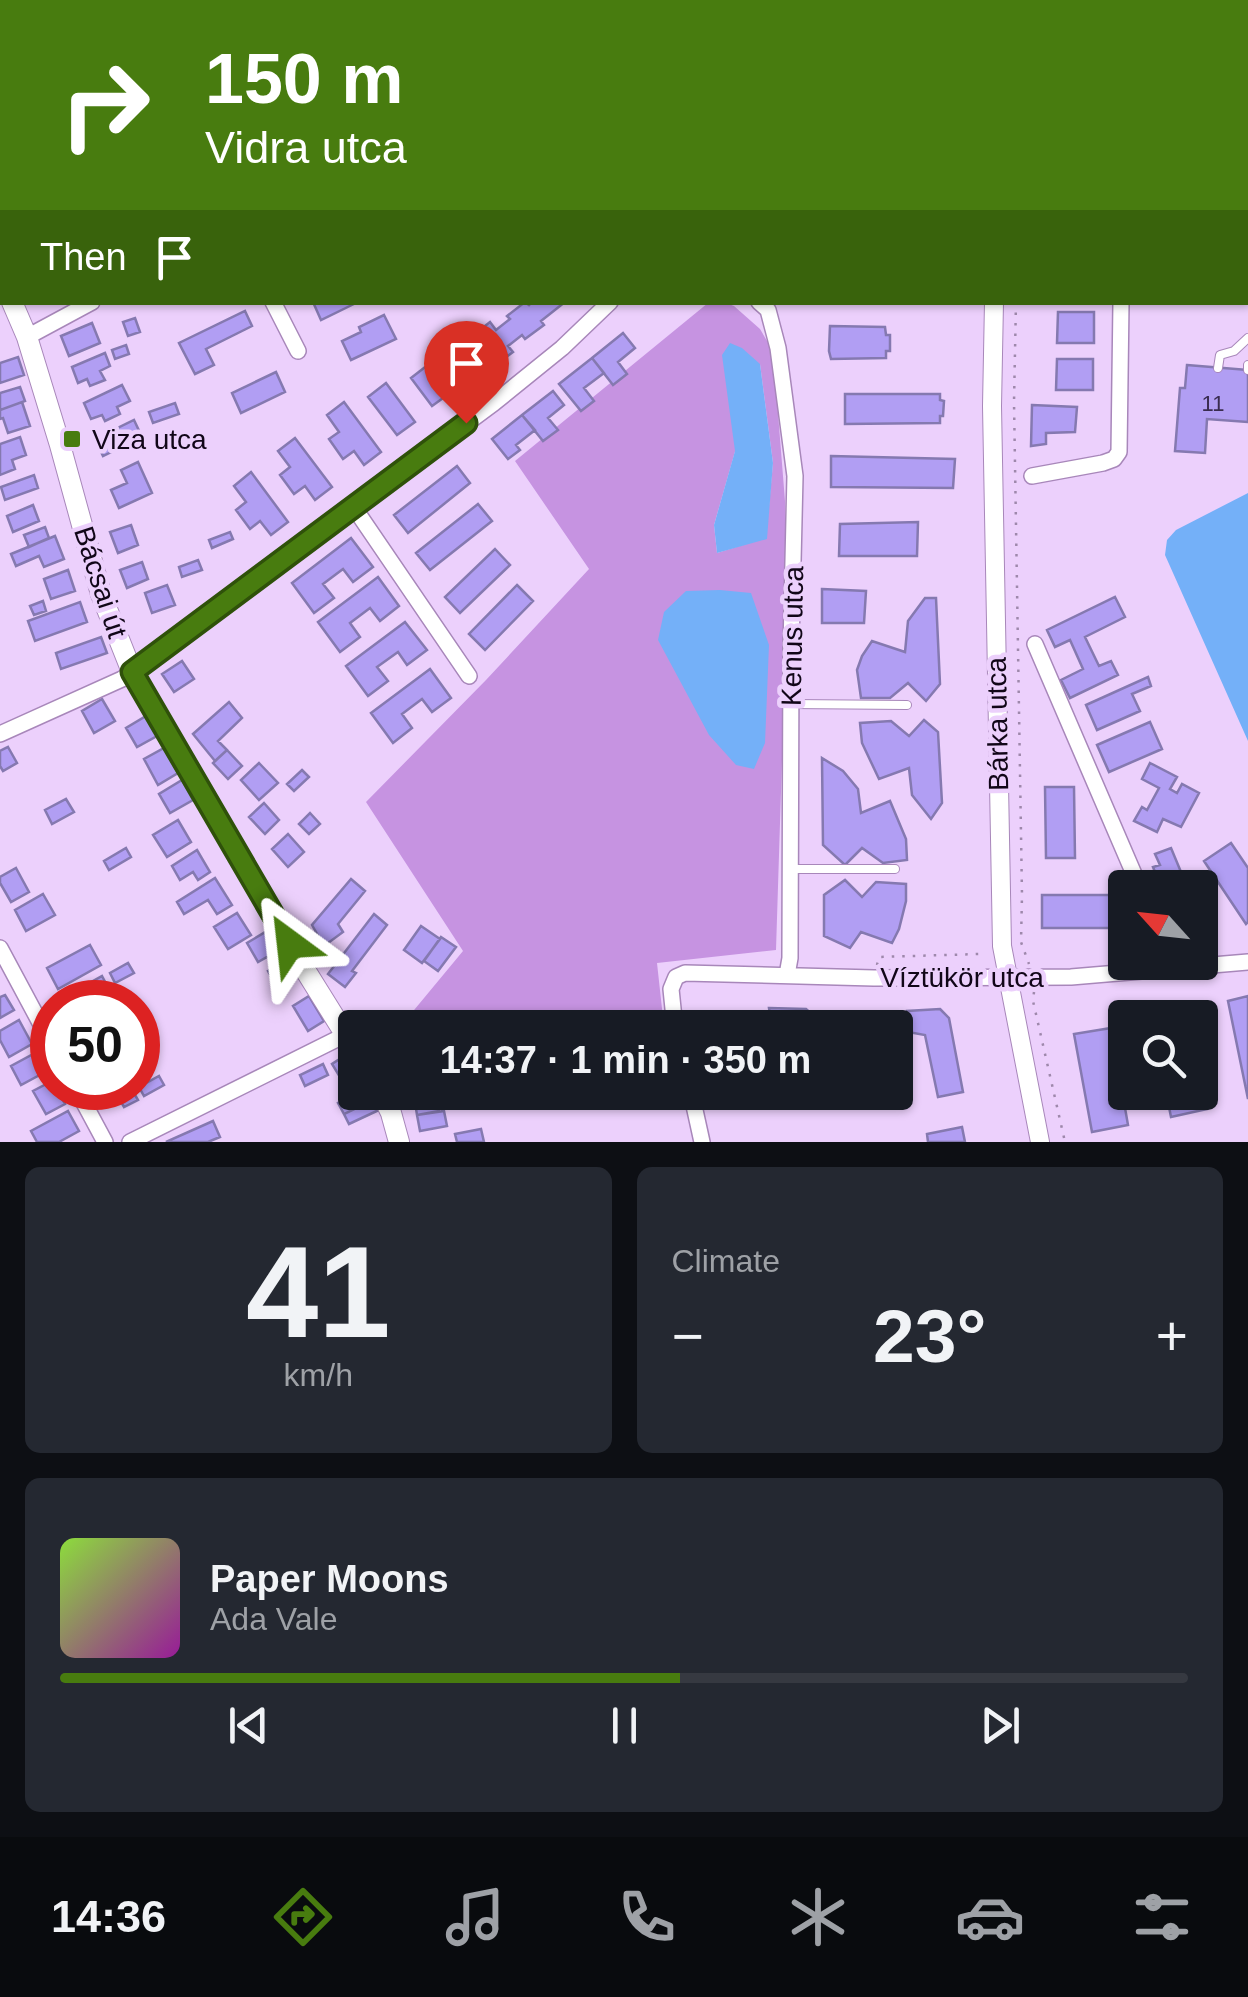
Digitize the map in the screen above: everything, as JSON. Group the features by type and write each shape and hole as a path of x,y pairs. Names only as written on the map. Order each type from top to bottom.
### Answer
{"main road":[{"name":"Bácsai út","path":"13,305 64,461 101,594 132,672 338,1023"},
{"path":"390,1110 399,1142"}],"street":[{"path":"26,337 86,305"},
{"path":"275,305 298,351"},
{"path":"0,734 132,672 507,392 607,305"},
{"name":"Kenus utca","path":"762,305 768,310 778,348 795,476 787,975"},
{"name":"Bárka utca","path":"994,305 992,406 1002,946 1040,1142"},
{"path":"1032,476 1103,463 1120,452 1120,305"},
{"path":"353,506 468,676"},
{"path":"1035,644 1132,870"},
{"path":"0,948 30,1004"},
{"name":"Víztükör utca","path":"1218,963 1248,962"},
{"name":"Víztükör utca","path":"673,1010 671,989 676,977 685,973 874,978 1071,977 1108,972"},
{"path":"130,1142 338,1047"},
{"path":"88,1110 105,1142"},
{"path":"694,1110 702,1142"}],"lane":[{"path":"1218,368 1220,355 1248,338"},
{"path":"791,704 908,705"},
{"path":"791,869 896,869"}],"path":[{"path":"1016,305 1020,942 1033,977 1033,1002 1065,1142"},
{"path":"874,978 879,958 980,954"}],"shaded area":[{"path":"706,305 734,306 760,329 773,351 785,501 786,633 776,950 657,963 662,1010 414,1010 463,951 366,802 589,569 515,461","holes":["760,364 773,463 766,538 717,553 714,525"]}],"water":[{"path":"730,343 760,364 773,463 767,539 717,553 714,525 735,451 722,355"},
{"path":"1248,493 1248,741 1165,555 1167,540 1176,530"},
{"path":"686,591 751,593 769,645 765,743 754,769 736,765 709,735 658,640 664,612"}],"building":[{"path":"314,305 352,305 321,320"},
{"path":"521,305 561,305 541,321 544,325 508,346 513,352 493,367 471,337 490,322 496,330 510,319 507,316"},
{"path":"245,311 252,326 206,349 214,365 195,374 179,343"},
{"path":"1058,312 1094,312 1094,343 1057,343"},
{"path":"384,315 396,339 351,360 342,341"},
{"path":"135,318 140,332 128,336 123,322"},
{"path":"92,323 100,343 69,356 61,336"},
{"path":"830,326 885,327 886,335 890,335 890,351 886,351 886,358 831,359"},
{"path":"623,333 635,348 618,362 627,374 613,385 592,358"},
{"path":"460,340 482,369 464,382 457,372 442,382 450,393 432,406 411,378"},
{"path":"126,345 129,354 115,359 112,350"},
{"path":"105,353 110,366 100,371 105,380 90,386 87,379 78,383 72,367"},
{"path":"18,357 24,375 0,383 0,363"},
{"path":"592,358 604,373 584,388 594,401 581,411 559,384"},
{"path":"1057,359 1093,359 1093,390 1056,390"},
{"path":"1187,365 1248,370 1248,422 1207,419 1205,453 1175,451 1180,388 1185,388"},
{"path":"276,372 285,392 241,413 232,393"},
{"path":"386,383 415,422 397,435 368,397"},
{"path":"122,385 130,401 117,407 120,414 105,421 102,415 91,419 84,403"},
{"path":"20,387 25,401 0,410 0,393"},
{"path":"553,391 564,405 548,418 558,430 543,441 522,415"},
{"path":"845,394 940,394 944,401 943,416 940,423 845,424"},
{"path":"22,402 30,426 8,433 0,410"},
{"path":"344,402 381,452 364,465 354,451 343,459 329,439 339,432 327,415"},
{"path":"175,403 179,414 153,423 149,412"},
{"path":"1032,405 1077,407 1075,432 1046,433 1046,444 1031,446"},
{"path":"522,415 535,430 516,445 520,450 508,459 492,439"},
{"path":"134,420 142,437 103,456 95,439"},
{"path":"20,437 26,455 12,460 15,469 0,475 0,444"},
{"path":"295,438 332,487 315,500 305,486 294,494 280,475 290,467 278,451"},
{"path":"831,456 955,459 953,488 831,487"},
{"path":"138,462 152,493 119,508 111,490 127,483 121,470"},
{"path":"457,466 470,483 408,533 394,515"},
{"path":"251,472 288,522 271,535 260,521 250,529 236,510 246,502 234,486"},
{"path":"34,475 38,488 5,500 1,487"},
{"path":"478,504 492,521 430,570 416,553"},
{"path":"33,505 39,521 13,532 7,516"},
{"path":"918,522 917,556 839,556 840,524"},
{"path":"131,525 138,545 118,553 110,532"},
{"path":"45,527 49,538 29,547 24,535"},
{"path":"230,532 233,539 212,548 209,540"},
{"path":"55,536 64,559 44,567 39,556 16,566 11,554"},
{"path":"351,538 373,567 353,582 343,569 323,584 334,598 314,613 292,583"},
{"path":"495,549 510,565 460,613 445,597"},
{"path":"198,560 202,570 182,577 179,567"},
{"path":"142,562 148,579 127,588 120,570"},
{"path":"68,570 75,591 51,599 44,579"},
{"path":"378,577 399,606 380,621 370,608 350,623 360,637 340,652 318,622"},
{"path":"167,585 175,605 152,613 145,593"},
{"path":"517,585 533,601 485,650 469,634"},
{"path":"822,589 866,591 864,623 822,623"},
{"path":"1115,597 1125,617 1085,637 1099,666 1111,661 1118,675 1070,698 1061,680 1083,669 1070,640 1055,647 1047,630"},
{"path":"925,598 936,598 940,684 926,701 908,683 890,698 861,698 857,670 862,656 872,641 905,652 908,621"},
{"path":"43,601 46,611 34,615 30,606"},
{"path":"80,602 87,622 35,641 28,621"},
{"path":"405,622 427,650 407,665 398,652 377,667 388,681 368,696 346,666"},
{"path":"101,637 107,653 61,669 56,653"},
{"path":"182,661 194,679 174,692 162,674"},
{"path":"430,669 451,698 432,712 422,699 402,714 412,728 393,743 371,713"},
{"path":"1148,677 1151,686 1132,694 1140,711 1097,730 1086,705"},
{"path":"102,699 115,721 94,733 82,711"},
{"path":"229,702 242,718 218,741 227,750 215,761 193,734"},
{"path":"146,716 157,736 137,747 126,728"},
{"path":"924,720 938,732 942,803 931,819 912,795 909,768 879,779 862,743 860,723 891,721 909,736"},
{"path":"1150,722 1162,749 1109,772 1097,745"},
{"path":"8,747 17,763 3,771 0,751"},
{"path":"164,748 178,773 158,785 144,759"},
{"path":"227,750 242,766 228,779 213,763"},
{"path":"822,758 843,771 858,789 861,813 890,801 906,839 907,860 883,863 862,848 845,865 823,845"},
{"path":"259,763 278,783 259,800 241,780"},
{"path":"1150,763 1177,777 1170,789 1177,793 1182,784 1199,793 1181,827 1163,819 1157,832 1134,821 1142,807 1147,810 1159,788 1142,779"},
{"path":"302,770 309,777 294,791 287,784"},
{"path":"182,780 193,800 170,813 159,794"},
{"path":"1045,787 1074,787 1075,858 1046,858"},
{"path":"66,799 74,812 52,824 45,810"},
{"path":"264,803 279,820 265,834 249,817"},
{"path":"310,813 320,824 309,834 299,824"},
{"path":"178,820 191,842 167,857 153,835"},
{"path":"288,834 304,852 288,867 272,849"},
{"path":"1231,843 1248,868 1246,924 1218,882 1218,870 1210,870 1204,861"},
{"path":"126,848 131,857 109,870 104,861"},
{"path":"1171,848 1180,870 1154,870 1153,867 1160,865 1155,854"},
{"path":"197,850 210,872 198,880 193,872 180,880 172,866"},
{"path":"16,868 29,892 11,902 0,877"},
{"path":"215,878 232,905 217,914 208,900 184,914 177,902"},
{"path":"351,879 365,891 338,924 343,932 324,946 312,925"},
{"path":"845,880 862,897 876,882 906,884 906,901 892,943 861,932 850,948 824,936 824,895"},
{"path":"43,894 55,915 26,931 15,910"},
{"path":"1042,895 1108,895 1108,928 1042,928"},
{"path":"237,913 251,935 228,949 214,927"},
{"path":"374,914 387,925 352,971 356,973 345,987 328,974"},
{"path":"421,926 440,939 422,963 404,950"},
{"path":"267,931 279,950 258,962 247,943"},
{"path":"441,937 456,947 438,971 424,961"},
{"path":"90,945 101,965 74,980 53,980 47,968"},
{"path":"288,959 297,976 277,988 268,971"},
{"path":"128,963 134,973 114,980 110,973"},
{"path":"5,995 14,1010 0,1018 0,997"},
{"path":"309,996 324,1021 308,1031 293,1006"},
{"path":"1248,996 1248,1099 1228,1001"},
{"path":"940,1009 949,1018 963,1092 938,1097 925,1035 913,1033 913,1011"},
{"path":"19,1020 30,1045 9,1057 0,1031"},
{"path":"1108,1028 1108,1110 1125,1110 1128,1125 1092,1132 1074,1034"},
{"path":"30,1056 30,1080 21,1085 11,1066"},
{"path":"323,1064 328,1075 305,1086 300,1075"},
{"path":"352,1110 379,1110 349,1124 344,1114"},
{"path":"416,1110 439,1111 417,1115"},
{"path":"1170,1110 1202,1110 1171,1117"},
{"path":"68,1111 79,1131 59,1142 37,1142 31,1131"},
{"path":"444,1111 447,1126 420,1131 417,1115"},
{"path":"213,1121 220,1137 208,1142 166,1142"},
{"path":"962,1127 965,1142 928,1142 927,1134"},
{"path":"481,1129 484,1142 457,1142 455,1134"}],"place":[{"name":"Viza utca","path":"72,439"}],"route":[{"path":"290,944 132,672 466,423"}]}
